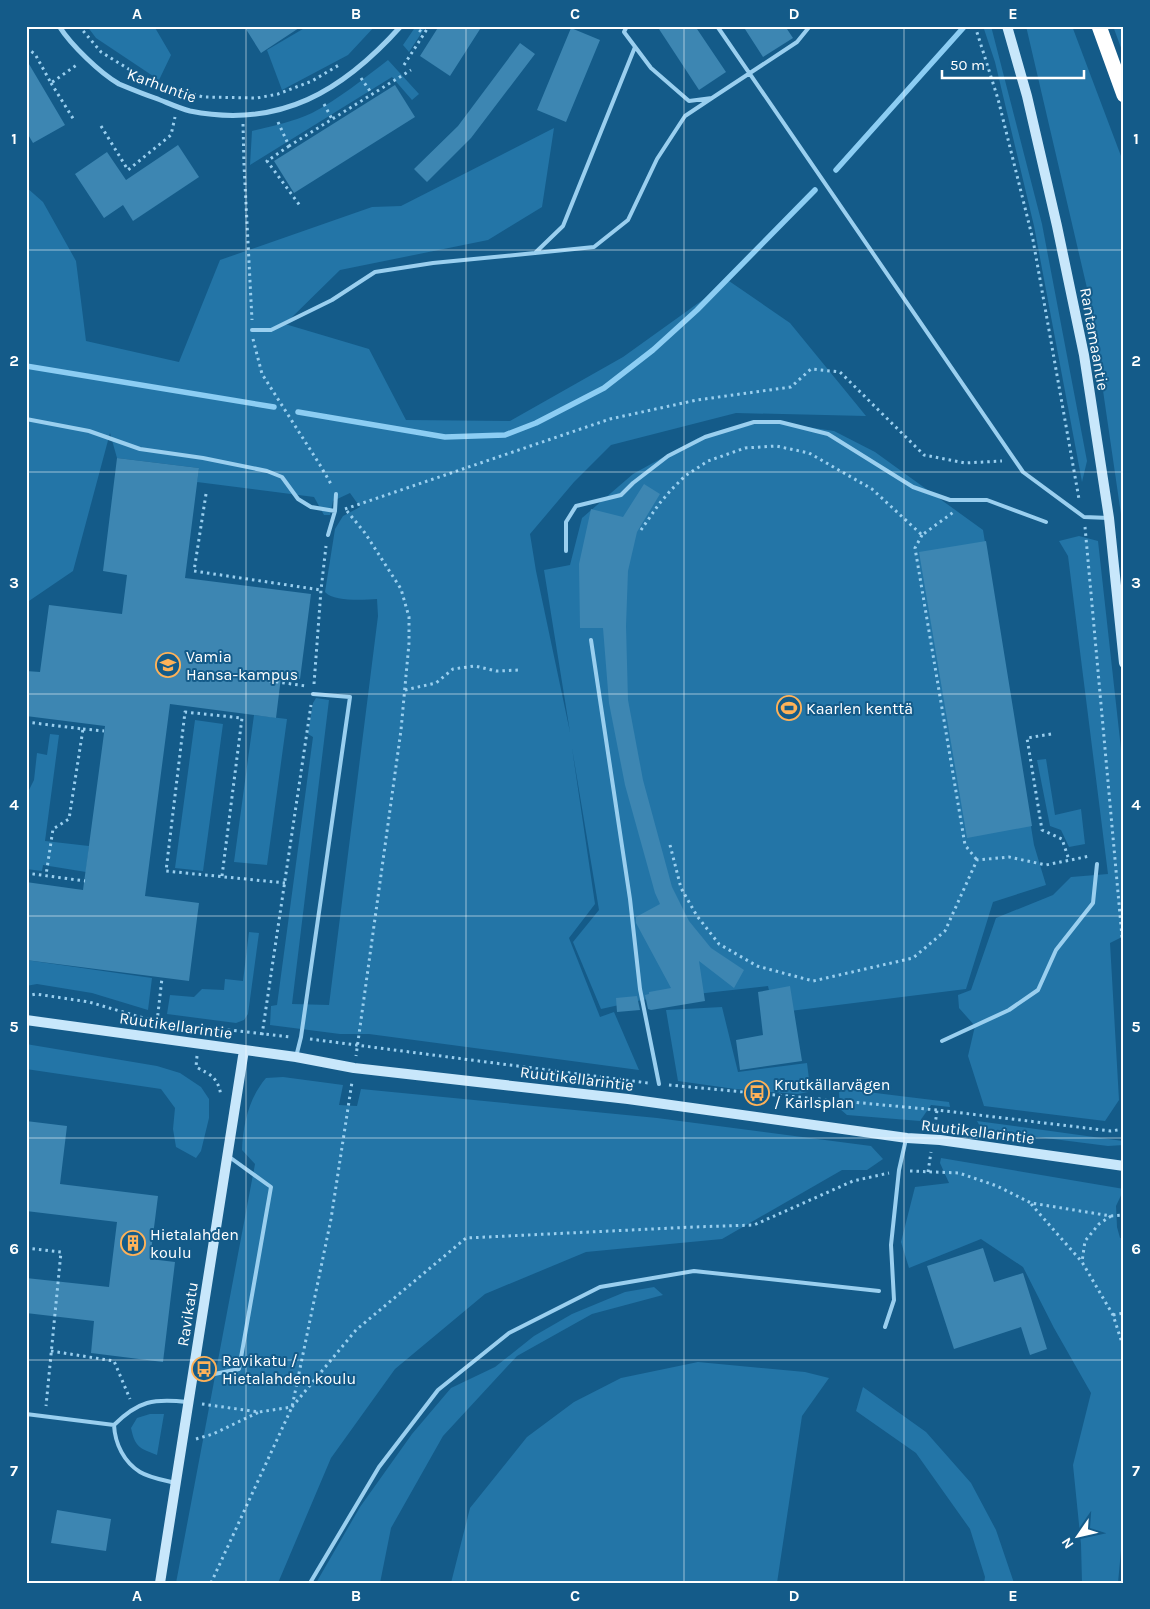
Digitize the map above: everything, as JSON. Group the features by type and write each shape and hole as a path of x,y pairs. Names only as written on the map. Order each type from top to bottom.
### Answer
{"highway":[{"path":"1089,26 1110,57"},
{"path":"1099,26 1124,95"}],"main road":[{"name":"Rantamaantie","path":"1007,26 1031,114 1080,337 1109,518 1124,663"},
{"name":"Ruutikellarintie","path":"26,1020 296,1057 354,1068 628,1099 1124,1166"},
{"name":"Ravikatu","path":"160,1583 244,1050"}],"street":[{"name":"Karhuntie","path":"59,26 87,59 118,83 178,107 222,116 243,116 274,111 296,105 319,95 345,80 377,52 401,26"}],"lane":[{"path":"627,26 624,32 651,68 689,101 712,98"},
{"path":"717,26 1023,472 1084,517 1109,518"},
{"path":"252,330 271,330 332,300 375,272 433,263 594,247 628,220 657,159 685,116 797,42 810,26"},
{"path":"535,253 563,226 635,47"},
{"path":"26,419 89,431 140,449 203,458 267,471 282,477 298,498 311,507 335,511"},
{"path":"566,551 566,522 576,506 621,495 633,483 668,456 705,436 754,422 780,422 828,434 913,487 950,500 988,500 1046,522"},
{"path":"328,535 335,511 336,494"},
{"path":"591,640 630,899 640,989 659,1084"},
{"path":"296,1057 350,697 313,694"},
{"path":"942,1041 1009,1010 1038,990 1056,950 1093,903 1097,864"},
{"path":"886,1327 894,1300 892,1245 899,1170 907,1138"},
{"path":"192,1379 239,1369 271,1187 228,1156"},
{"path":"310,1583 379,1467 438,1390 509,1333 600,1287 694,1271 879,1291"},
{"path":"176,1484 141,1472 121,1454 114,1433 114,1425 128,1411 146,1403 164,1400 189,1402"},
{"path":"26,1414 114,1425"}],"path":[{"path":"79,26 101,52 148,81 203,97 257,98 278,94 312,81 341,64"},
{"path":"414,26 424,34"},
{"path":"404,65 429,26"},
{"path":"26,48 35,54 74,120"},
{"path":"51,83 87,59"},
{"path":"356,70 372,94"},
{"path":"301,208 267,161 411,70"},
{"path":"319,95 332,119"},
{"path":"101,126 128,170 171,135 178,107"},
{"path":"274,111 289,146"},
{"path":"642,530 659,504 684,476 708,461 744,448 776,446 809,453 872,489 922,535"},
{"path":"206,494 194,571 321,590"},
{"path":"970,500 922,535 915,548 965,845 977,860"},
{"path":"211,1583 292,1407 331,1220 401,730 409,643 408,617 400,589 365,533 345,509"},
{"path":"250,672 249,678 314,687 321,590 328,535"},
{"path":"405,690 436,683 453,669 475,666 496,671 520,670"},
{"path":"244,1050 262,1034 313,694"},
{"path":"222,876 242,718 184,712 166,871 285,883"},
{"path":"26,722 104,731"},
{"path":"46,875 53,829 69,819 83,729"},
{"path":"1051,734 1027,738 1042,830 1062,839 1069,860"},
{"path":"670,845 681,888 697,916 719,944 757,966 814,981 913,958 945,930 977,860"},
{"path":"977,860 1009,857 1046,865 1095,855"},
{"path":"26,873 85,881"},
{"path":"157,1022 162,978"},
{"path":"26,996 36,994 89,1002 166,1023"},
{"path":"174,1024 300,1037 357,1046"},
{"path":"201,1027 196,1066 213,1076 219,1085 221,1097"},
{"path":"937,1110 1111,1131 1124,1130"},
{"path":"183,1438 195,1440 259,1412 292,1407 356,1330 466,1238 754,1225 853,1181 899,1170 959,1173 997,1186 1031,1203 1111,1216 1124,1215"},
{"path":"1031,1203 1082,1262 1113,1316 1124,1349"},
{"path":"1082,1262 1085,1241 1099,1224 1111,1216"},
{"path":"26,1248 60,1252 45,1416"},
{"path":"1113,1316 1124,1313"},
{"path":"51,1350 114,1361 135,1408"},
{"path":"189,1402 259,1412"}],"shaded area":[{"path":"87,26 154,26 171,55 159,80 96,38"},
{"path":"308,26 375,26 348,55 282,90 267,50"},
{"path":"416,26 426,26 409,52 403,45"},
{"path":"983,26 991,26 1042,224 1087,461 1082,482 1034,226 995,62"},
{"path":"1026,26 1072,26 1124,164 1124,535 1090,301"},
{"path":"1113,26 1124,26 1124,56"},
{"path":"388,60 419,94 412,100 392,77 250,165 252,131 312,113 341,95"},
{"path":"554,128 542,207 488,240 340,270 285,324 369,349 406,420 510,421 623,357 729,281 790,323 866,416 736,413 611,445 574,482 530,534 570,732 544,570 570,565 582,518 633,474 698,438 767,421 834,431 875,452 983,530 1034,845 1046,885 993,902 966,989 774,1013 768,986 642,1000 601,1009 573,942 599,910 572,748 595,904 569,938 600,1017 614,1012 639,1070 369,1034 340,1034 270,1025 271,1006 277,1005 313,737 308,734 313,703 316,698 329,700 292,1004 329,1005 378,616 377,599 342,599 325,592 335,529 343,516 360,507 350,493 333,501 330,515 324,515 314,497 197,482 199,468 117,458 110,433 73,571 26,603 26,187 43,202 76,261 86,341 179,362 220,260 372,207 401,206"},
{"path":"1079,536 1098,541 1124,776 1124,936 1110,943 1119,1100 1105,1121 984,1106 968,1056 975,1026 959,1008 958,995 971,990 996,918 1053,895 1071,877 1108,874 1068,556 1059,541"},
{"path":"254,715 287,719 267,865 234,862"},
{"path":"195,720 223,724 203,871 175,868"},
{"path":"50,734 59,735 45,841 89,846 86,872 43,865 42,871 26,869 26,796 34,780 37,753 47,755"},
{"path":"1046,759 1055,815 1081,809 1085,844 1069,847 1061,830 1050,826 1037,760"},
{"path":"249,932 259,933 248,1014 244,1020 236,1023 167,1014 170,995 194,997 202,989 224,990 225,979 243,981"},
{"path":"26,960 152,978 148,1010 92,993 37,984 26,986"},
{"path":"722,1007 738,1072 807,1063 810,1087 808,1092 798,1094 735,1089 678,1081 666,1010"},
{"path":"26,1044 157,1066 180,1073 201,1087 209,1099 209,1118 201,1151 196,1158 176,1147 173,1129 175,1108 161,1089 26,1069"},
{"path":"283,1077 343,1085 339,1105 357,1106 361,1089 657,1118 871,1146 883,1159 867,1170 842,1170 722,1239 586,1252 485,1294 395,1369 331,1458 278,1583 176,1583 255,1164 242,1150 246,1121 255,1094 266,1078"},
{"path":"843,1089 949,1102 950,1107 931,1105 920,1121 847,1115 840,1109 839,1092"},
{"path":"977,1121 1123,1141 1124,1145 1108,1146 982,1130"},
{"path":"941,1158 1124,1189 1116,1206 1117,1227 1120,1238 1124,1238 1124,1518 1118,1583 1082,1583 1081,1544 1073,1465 1091,1393 1054,1328 1023,1267 981,1239 909,1268 901,1242 915,1187 949,1183 940,1163"},
{"path":"654,1287 663,1295 592,1314 517,1356 443,1436 391,1528 380,1583 316,1583 360,1507 412,1434 451,1388 495,1367 534,1336 572,1314 625,1292"},
{"path":"698,1362 805,1372 829,1378 802,1416 777,1583 451,1583 470,1508 527,1437 574,1402 621,1378"},
{"path":"863,1387 926,1432 971,1483 996,1530 1014,1583 984,1583 985,1577 970,1529 916,1453 856,1411"},
{"path":"150,1414 164,1414 157,1455 136,1443 131,1428 137,1418"}],"building":[{"path":"244,26 302,26 261,53"},
{"path":"439,26 482,26 450,76 420,56"},
{"path":"657,26 695,26 726,72 699,90"},
{"path":"743,26 785,26 793,38 763,57"},
{"path":"571,28 600,40 566,122 537,110"},
{"path":"520,43 535,54 471,138 427,182 414,169 458,126"},
{"path":"26,59 65,125 33,143 26,131"},
{"path":"395,85 415,117 294,193 274,161"},
{"path":"178,145 199,177 133,221 123,205 104,218 75,174 107,152 126,180"},
{"path":"117,458 199,468 185,578 311,594 300,679 281,677 276,718 170,704 145,896 199,903 189,981 26,960 26,882 83,890 105,726 26,716 26,671 40,672 49,605 122,614 127,575 103,571"},
{"path":"644,484 660,494 637,532 628,571 626,626 628,700 643,780 672,887 689,921 711,948 744,970 734,988 699,961 705,1001 651,1010 648,1009 645,995 649,994 649,992 671,988 636,923 636,917 660,904 655,893 625,785 609,703 603,628 580,628 579,564 591,509 623,517"},
{"path":"986,541 1032,826 967,838 919,552"},
{"path":"790,986 802,1061 740,1070 736,1040 763,1035 758,992"},
{"path":"637,996 640,1010 617,1012 616,998"},
{"name":"Hietalahden koulu","path":"26,1121 67,1126 60,1184 158,1196 150,1259 175,1262 163,1362 91,1353 94,1321 26,1313 26,1278 109,1287 117,1222 26,1211"},
{"path":"983,1248 994,1282 1023,1273 1047,1349 1030,1355 1021,1327 954,1349 927,1266"},
{"path":"57,1510 111,1519 106,1551 51,1543"}],"waterway":[{"path":"836,170 964,27"},
{"path":"298,412 445,437 505,435 536,423 604,388 653,350 697,310 815,190"},
{"path":"26,366 274,407"}],"place":[{"name":"Vamia Hansa-kampus","path":"168,665"},
{"name":"Kaarlen kenttä","path":"789,708"},
{"name":"Krutkällarvägen / Karlsplan","path":"757,1093"},
{"name":"Hietalahden koulu","path":"133,1243"},
{"name":"Ravikatu / Hietalahden koulu","path":"204,1369"}]}
